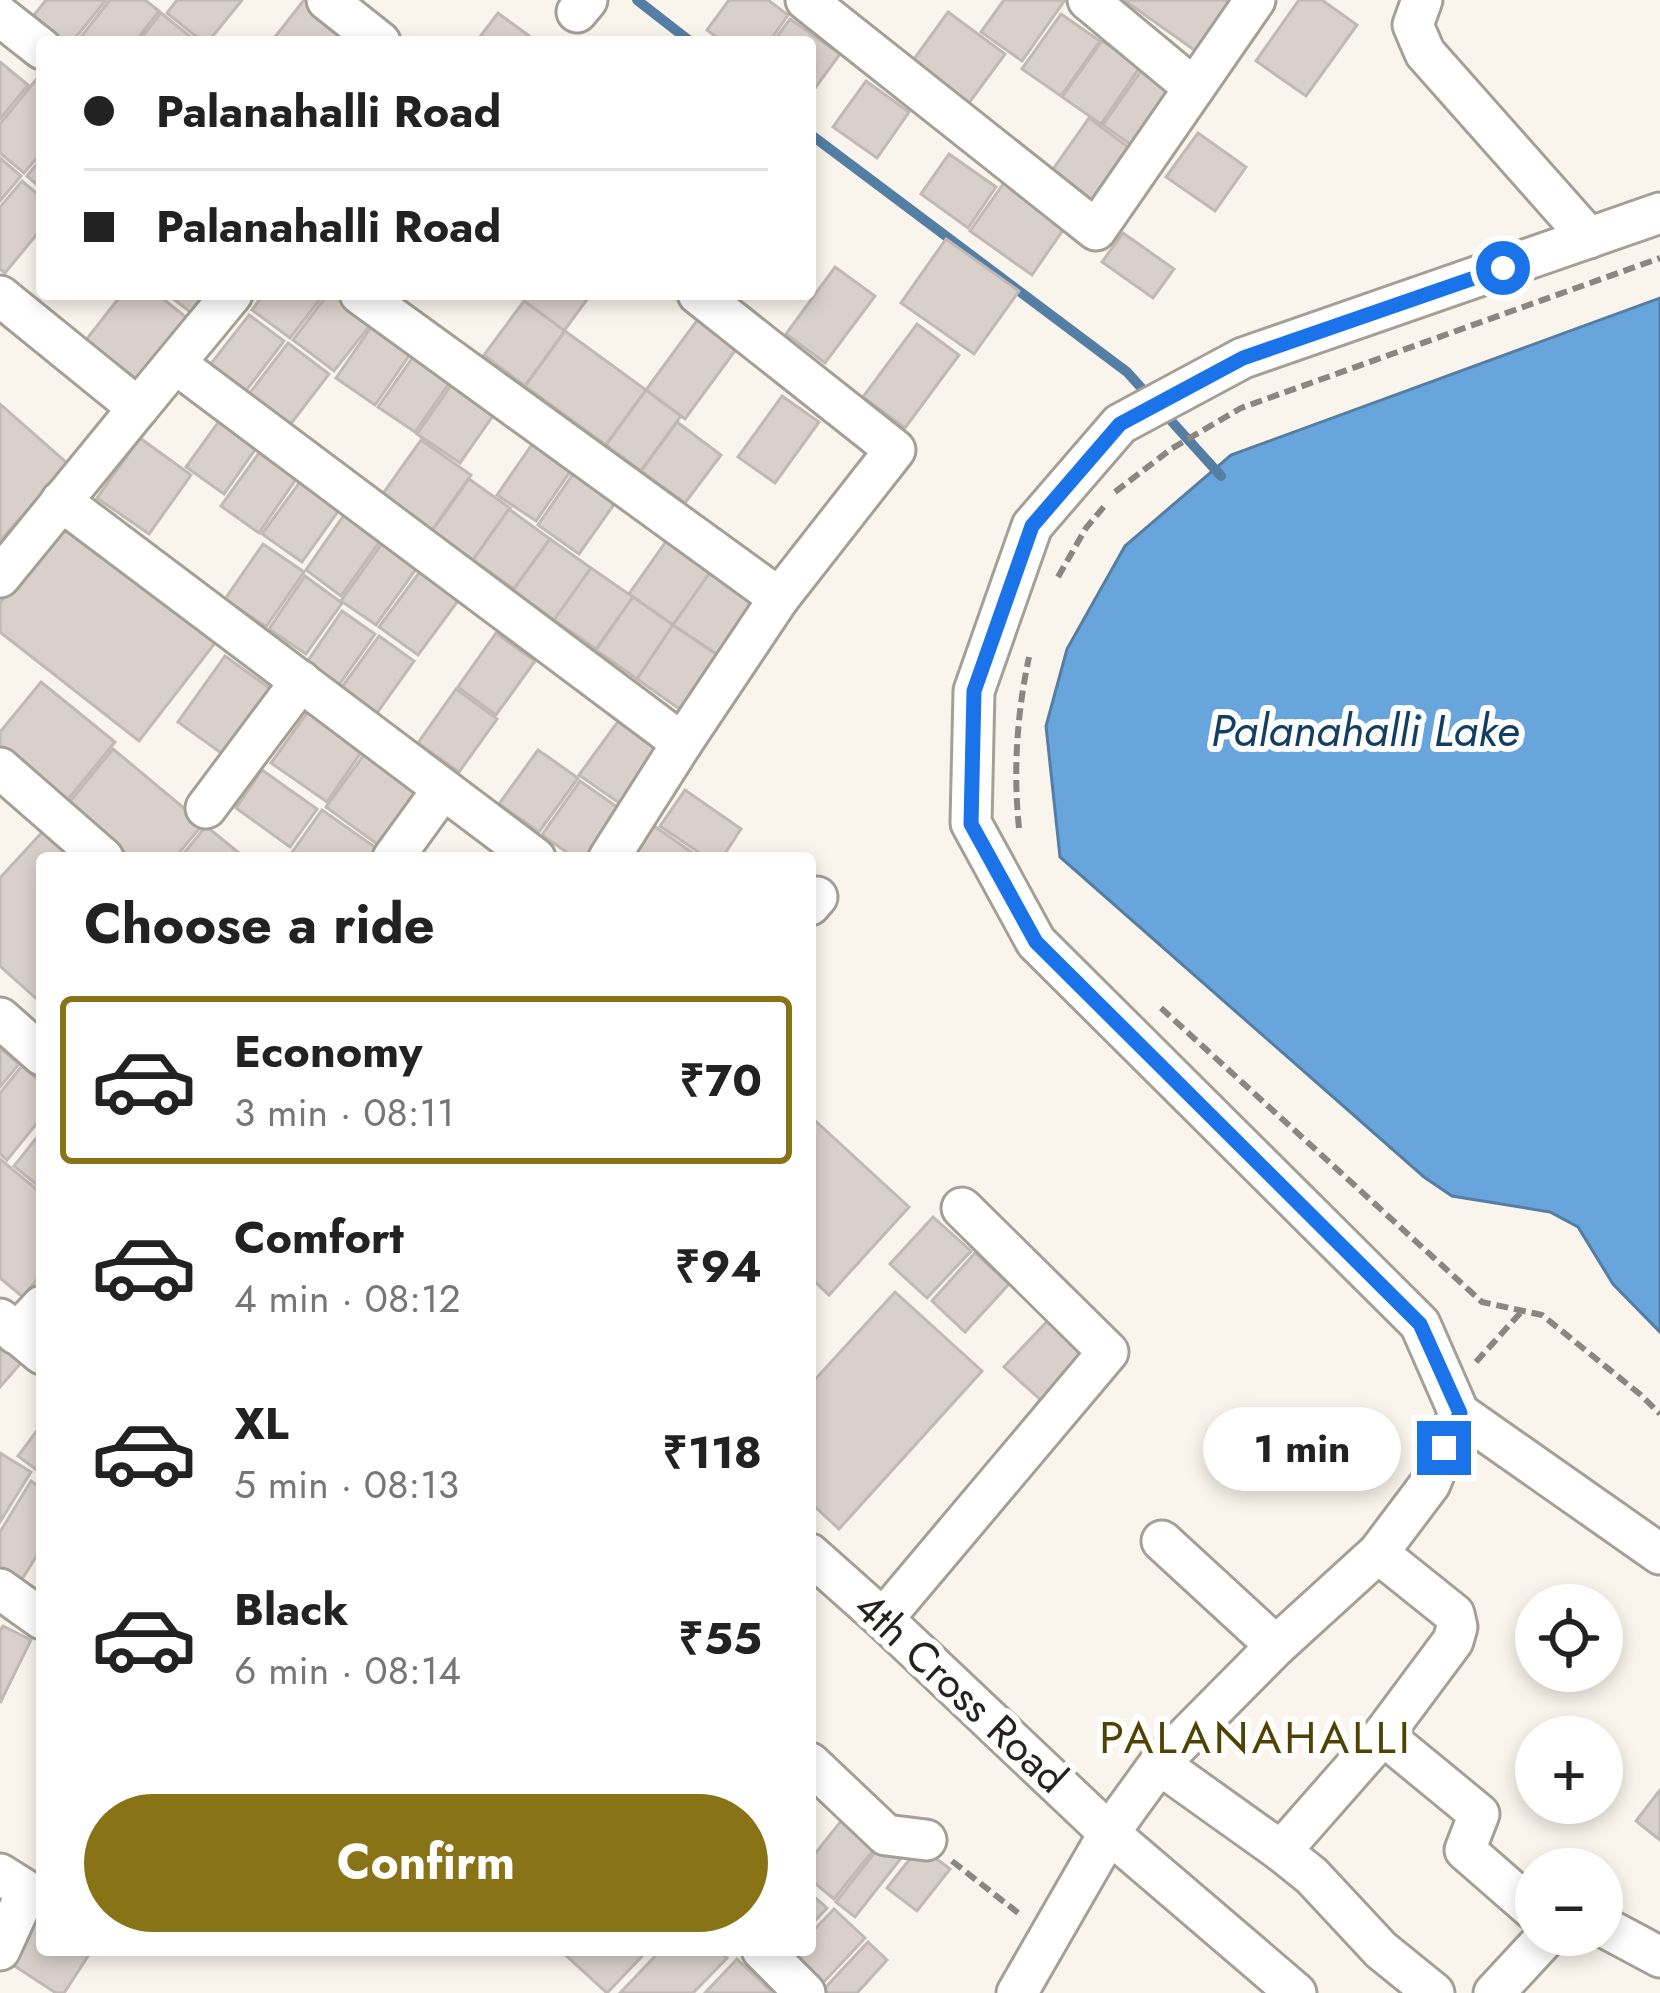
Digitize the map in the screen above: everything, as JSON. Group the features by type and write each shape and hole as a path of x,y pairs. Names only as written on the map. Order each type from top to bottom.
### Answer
{"street":[{"path":"327,0 372,36"},
{"path":"806,0 1096,230 1255,0"},
{"path":"1088,0 1194,88"},
{"path":"1423,0 1413,25 1425,53 1589,238"},
{"path":"0,16 36,44"},
{"path":"1660,212 1243,358 1120,424 1032,526 974,691 971,824 1036,942 1420,1324 1455,1402 1660,1555"},
{"path":"0,296 138,408"},
{"path":"0,577 227,300"},
{"path":"368,300 779,598"},
{"path":"613,852 779,598 895,450 706,300"},
{"path":"176,364 682,742"},
{"path":"61,501 527,852"},
{"path":"206,808 301,681"},
{"path":"0,768 96,852"},
{"path":"397,852 443,789"},
{"path":"0,1018 36,1050"},
{"path":"883,1619 1108,1352 962,1208"},
{"path":"1017,1993 1109,1833 1159,1764 1378,1552 1430,1484 1455,1402"},
{"path":"1162,1541 1276,1646"},
{"path":"1281,1851 1383,1736 1453,1641 1454,1614 1378,1552"},
{"name":"4th Cross Road","path":"816,1559 1109,1833 1296,1993"},
{"path":"0,1589 36,1615"},
{"path":"1383,1736 1480,1814 1465,1850 1515,1894"},
{"path":"1159,1764 1312,1876 1381,1950 1434,1993"},
{"path":"816,1769 886,1835 926,1840"},
{"path":"0,1874 27,1891 0,1950"},
{"path":"1623,1938 1660,1958"},
{"path":"768,1956 805,1993"},
{"path":"1494,1993 1528,1956"}],"path":[{"path":"1054,584 1086,528 1115,492 1171,448 1241,408 1660,259"},
{"path":"1022,843 1016,762 1029,657"},
{"path":"1148,996 1482,1302 1542,1316 1660,1414"},
{"path":"1455,1402 1522,1311"},
{"path":"926,1840 1022,1917"}],"water":[{"name":"Palanahalli Lake","path":"1660,298 1660,1332 1613,1284 1578,1227 1550,1212 1452,1196 1424,1177 1060,857 1046,726 1067,649 1125,546 1231,455"}],"building":[{"path":"46,0 106,0 77,36 52,36 31,19"},
{"path":"110,0 145,0 159,11 140,36 82,36"},
{"path":"177,0 242,0 213,36 196,36 167,13"},
{"path":"304,0 309,0 354,36 276,36"},
{"path":"729,0 768,0 788,15 773,36 715,36 707,30"},
{"path":"1004,0 1065,0 1022,61 981,32"},
{"path":"1124,0 1234,0 1197,52"},
{"path":"1299,0 1322,0 1357,25 1306,96 1256,61"},
{"path":"948,12 1005,54 966,107 909,66"},
{"path":"161,13 190,36 143,36"},
{"path":"498,13 529,36 481,36"},
{"path":"1061,14 1100,41 1061,96 1022,69"},
{"path":"790,19 814,36 777,36"},
{"path":"816,37 840,54 816,87"},
{"path":"1102,41 1140,67 1101,124 1062,97"},
{"path":"0,62 28,85 0,119"},
{"path":"1141,71 1169,90 1131,145 1103,125"},
{"path":"36,80 36,159 24,173 0,153 0,124"},
{"path":"866,81 909,112 877,158 833,127"},
{"path":"1089,118 1128,147 1089,203 1049,175"},
{"path":"1198,133 1246,167 1215,211 1166,177"},
{"path":"949,154 996,187 968,228 921,194"},
{"path":"0,158 21,176 0,201"},
{"path":"22,181 36,193 36,235 5,273 0,269 0,207"},
{"path":"1004,183 1065,227 1032,275 970,231"},
{"path":"1123,233 1174,269 1153,298 1102,262"},
{"path":"946,239 1019,291 974,354 901,303"},
{"path":"835,267 875,296 825,363 786,334 811,300 816,300"},
{"path":"117,300 164,300 187,318 138,380 86,340"},
{"path":"175,300 205,300 194,315"},
{"path":"260,300 319,300 290,338 252,310"},
{"path":"323,300 358,300 378,315 334,371 293,340"},
{"path":"525,300 587,300 564,331"},
{"path":"524,301 565,331 525,386 484,355"},
{"path":"249,315 284,341 245,392 210,365"},
{"path":"698,319 737,348 685,419 646,390"},
{"path":"917,324 959,355 905,428 863,397"},
{"path":"372,326 411,353 375,405 336,378"},
{"path":"565,331 646,390 606,445 525,386"},
{"path":"288,343 329,374 290,425 249,394"},
{"path":"420,347 457,372 415,432 378,407"},
{"path":"457,377 499,407 460,463 417,434"},
{"path":"646,390 681,416 641,471 606,445"},
{"path":"782,396 819,422 775,483 738,457"},
{"path":"0,404 68,464 0,541"},
{"path":"222,417 259,444 224,494 186,467"},
{"path":"677,422 721,455 685,503 641,471"},
{"path":"140,438 191,475 149,534 97,498"},
{"path":"421,440 471,475 432,530 382,495"},
{"path":"535,440 574,466 536,521 497,495"},
{"path":"259,453 296,479 259,533 221,506"},
{"path":"573,474 615,503 579,554 538,525"},
{"path":"305,475 344,503 302,562 262,534"},
{"path":"469,479 510,508 473,560 432,531"},
{"path":"509,509 550,539 514,589 473,560"},
{"path":"69,514 222,634 139,741 0,632 0,603"},
{"path":"344,515 380,541 341,596 306,570"},
{"path":"386,538 421,562 376,625 341,601"},
{"path":"550,539 591,568 554,620 513,590"},
{"path":"667,540 711,571 673,625 629,594"},
{"path":"263,544 304,572 266,627 225,599"},
{"path":"424,566 463,594 418,655 379,627"},
{"path":"591,568 633,597 596,649 554,620"},
{"path":"711,571 757,604 719,656 673,625"},
{"path":"305,576 342,603 306,654 269,629"},
{"path":"633,597 673,625 637,679 596,650"},
{"path":"342,611 375,634 339,685 307,662"},
{"path":"673,625 719,656 681,710 637,679"},
{"path":"496,633 535,661 496,715 458,687"},
{"path":"379,636 414,661 377,713 342,687"},
{"path":"225,656 275,692 228,758 178,722"},
{"path":"41,682 115,742 65,803 0,750 0,732"},
{"path":"456,689 497,719 459,772 418,743"},
{"path":"312,706 366,745 327,802 271,763"},
{"path":"619,720 661,750 622,805 579,775"},
{"path":"113,749 203,824 180,852 125,852 67,805"},
{"path":"538,750 578,778 539,832 499,804"},
{"path":"366,752 421,791 381,847 326,807"},
{"path":"262,770 317,809 290,847 236,808"},
{"path":"580,781 620,809 589,852 566,852 542,835"},
{"path":"685,790 741,829 726,852 698,852 660,826"},
{"path":"322,810 379,850 378,852 292,852"},
{"path":"206,826 238,852 185,852"},
{"path":"654,826 691,852 636,852"},
{"path":"45,829 70,852 36,852 36,998 0,966 0,878"},
{"path":"0,1048 19,1064 0,1087"},
{"path":"22,1066 36,1078 36,1124 7,1160 0,1154 0,1093"},
{"path":"816,1122 909,1207 829,1295 816,1283"},
{"path":"36,1138 36,1184 14,1166"},
{"path":"0,1159 36,1189 36,1281 23,1297 0,1278"},
{"path":"933,1217 971,1251 927,1298 890,1264"},
{"path":"975,1253 1009,1284 965,1332 932,1301"},
{"path":"895,1292 982,1371 839,1529 816,1508 816,1378"},
{"path":"1052,1316 1090,1350 1043,1402 1004,1367"},
{"path":"0,1345 21,1363 0,1387"},
{"path":"36,1432 36,1470 18,1456"},
{"path":"0,1453 31,1472 0,1522"},
{"path":"31,1481 36,1484 36,1557 21,1581 0,1569 0,1532"},
{"path":"3,1626 31,1640 0,1703 0,1631"},
{"path":"1660,1790 1660,1840 1636,1821"},
{"path":"841,1821 875,1848 834,1899 816,1884 816,1852"},
{"path":"886,1838 905,1853 855,1917 836,1902"},
{"path":"920,1846 950,1869 917,1911 887,1888"},
{"path":"816,1898 827,1908 816,1920"},
{"path":"834,1909 865,1938 821,1985 790,1956 816,1956 816,1928"},
{"path":"36,1910 36,1956 88,1956 64,1993 56,1993 4,1959"},
{"path":"868,1942 887,1960 857,1993 828,1993 824,1989"},
{"path":"567,1956 642,1956 607,1993"},
{"path":"655,1956 727,1958 693,1993 620,1993"},
{"path":"737,1959 773,1993 705,1993"}],"waterway":[{"path":"637,0 683,36"},
{"path":"816,139 1127,372 1221,476"}],"district":[{"name":"PALANAHALLI","path":"1256,1737"}],"route":[{"path":"1444,1448 1460,1413 1420,1324 1036,942 971,824 974,691 1032,526 1120,424 1243,358 1503,268"}]}
